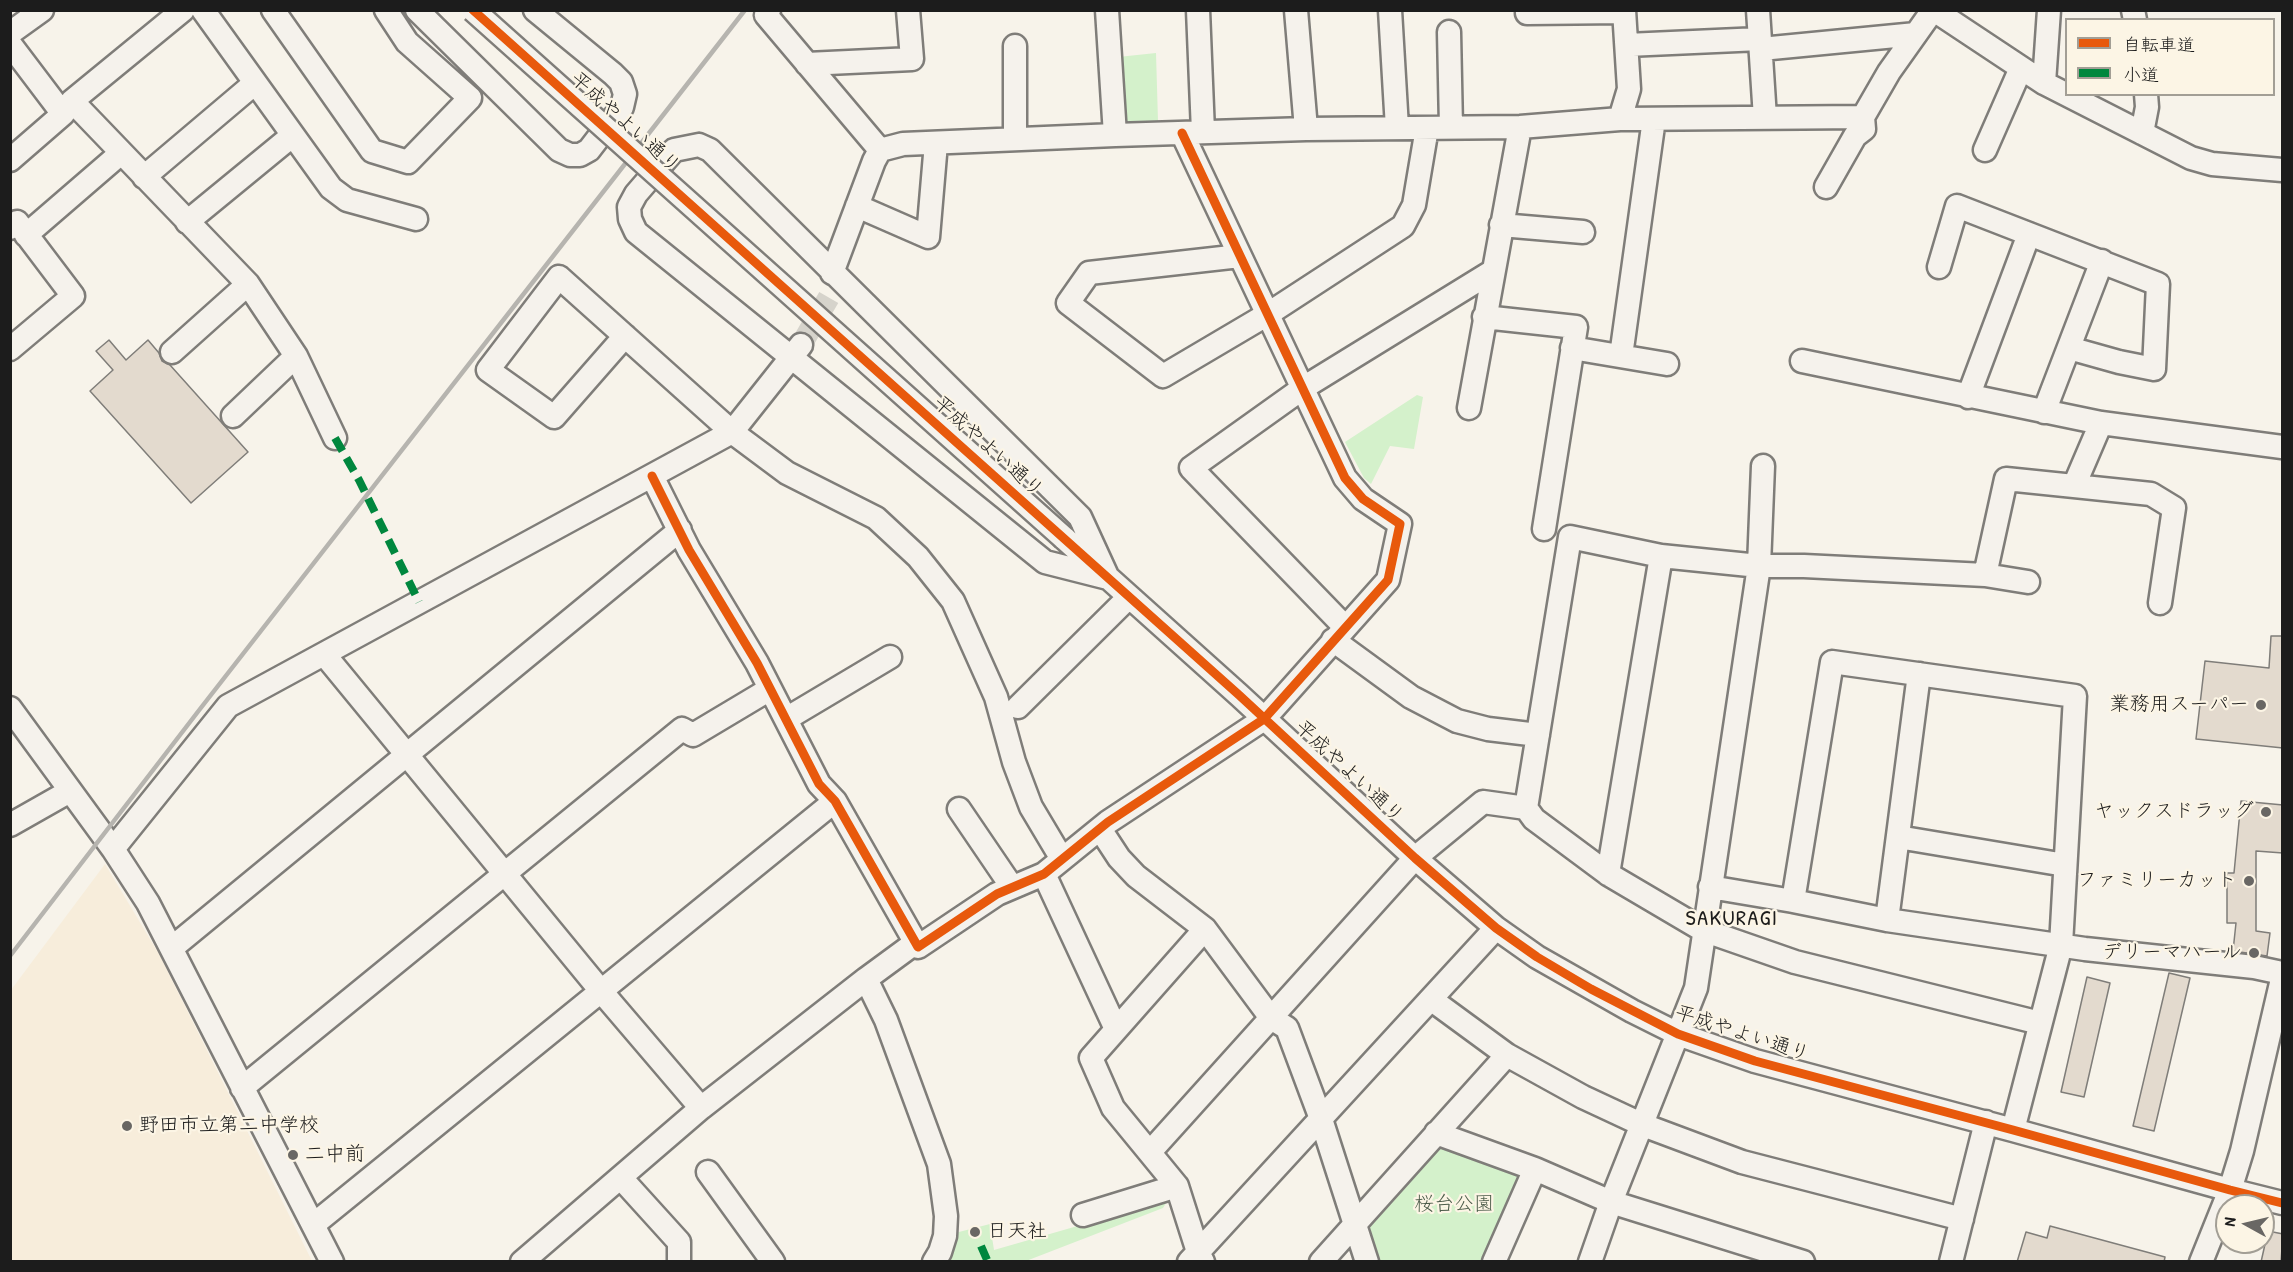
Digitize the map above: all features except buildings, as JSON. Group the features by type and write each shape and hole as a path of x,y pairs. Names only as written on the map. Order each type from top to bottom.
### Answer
{"street":[{"path":"10,33 42,10"},
{"path":"10,160 183,10"},
{"path":"203,10 331,188 347,200 416,219"},
{"path":"273,10 372,151 408,162 470,98 407,42 386,10"},
{"path":"417,10 559,150 570,155 580,154 589,150 622,107 625,94 621,82 613,74 535,10"},
{"name":"平成やよい通り","path":"473,10 1064,538 1416,858 1496,928 1537,957 1591,989 1678,1034 1755,1061 2283,1203"},
{"path":"769,10 766,15 880,150"},
{"path":"807,64 912,59 908,10"},
{"path":"1107,10 1115,135"},
{"path":"652,476 689,550 770,689 819,784 835,801 918,947 997,894 1044,874 1100,829 1264,718 1388,580 1400,524 1363,499 1345,478 1240,256 1193,132 1198,10"},
{"path":"1296,10 1306,129"},
{"path":"1390,10 1397,128"},
{"path":"1758,10 1765,118"},
{"path":"1826,187 1855,136 1863,129 1863,117 1889,72 1933,10 2044,83 2065,94"},
{"path":"2044,83 2049,10"},
{"path":"1527,13 1624,11 1629,89 1620,119"},
{"path":"1449,32 1451,127"},
{"path":"1627,45 1760,44 1916,34"},
{"path":"10,44 18,70 121,153 248,285 296,356 335,438"},
{"path":"1015,139 1016,45"},
{"path":"1986,150 2021,68"},
{"path":"144,177 255,83"},
{"path":"2069,96 2191,158 2212,164 2283,170"},
{"path":"2142,133 2147,107 2145,96"},
{"path":"832,273 880,150 903,144 1193,132 1520,127 1620,119 1863,117"},
{"path":"1621,356 1654,119"},
{"path":"1469,408 1492,271 1520,127"},
{"path":"1240,256 1089,273 1068,303 1163,376 1268,314 1403,226 1413,205 1427,128"},
{"path":"187,222 293,135"},
{"path":"857,206 928,237 936,143"},
{"path":"699,145 710,150 1080,517 1108,578 1045,562 796,351 636,232 630,219 629,207 636,194 674,150 699,145"},
{"path":"10,349 73,296 18,231 121,153"},
{"path":"1939,267 1957,206 2158,284 2154,369 2069,348"},
{"path":"1501,225 1583,232"},
{"path":"1968,397 2029,234"},
{"path":"2044,412 2102,261"},
{"path":"1492,271 1303,388 1191,468 1339,633 1411,697 1457,721 1488,729 1538,735"},
{"path":"625,336 554,417 488,369 559,277 625,336 732,432 787,473 876,518 918,557 953,601 996,697 1014,762 1031,807 1062,859"},
{"path":"172,352 248,285"},
{"path":"1484,317 1576,327 1544,529"},
{"path":"1572,348 1667,364"},
{"path":"113,849 228,706 732,432 796,351"},
{"path":"232,416 296,356"},
{"path":"1802,361 2102,423 2283,447"},
{"path":"2074,486 2102,423"},
{"path":"1590,1262 1611,1202 1696,988 1759,566 1763,466"},
{"path":"1985,575 2006,479 2151,494 2174,508 2160,603"},
{"path":"172,947 680,530"},
{"path":"2028,582 1985,575 1759,566 1661,556 1570,537 1526,808 1534,819 1608,874 1703,930 1795,962 2040,1023"},
{"path":"1608,874 1661,556"},
{"path":"1018,707 1129,597"},
{"path":"324,654 503,873 701,1108"},
{"path":"786,719 890,657"},
{"path":"1793,901 1832,663 2075,696 2061,945 2013,1130"},
{"path":"1887,920 1919,674"},
{"path":"242,1088 682,729 693,735 770,689"},
{"path":"10,708 113,849 148,903 332,1262"},
{"path":"10,825 70,791"},
{"path":"313,1224 835,801"},
{"path":"1150,1152 1416,858 1483,802 1526,808"},
{"path":"959,809 1012,887"},
{"path":"1100,829 1119,858 1136,876 1205,929 1271,1018 1287,1028 1321,1119 1367,1262"},
{"path":"1898,837 2065,865"},
{"path":"1044,874 1116,1029"},
{"path":"1710,887 1887,920 2085,949 2254,967 2283,973"},
{"path":"1197,1258 1496,928"},
{"path":"1197,1258 1177,1186 1113,1108 1091,1058 1205,929"},
{"path":"522,1262 546,1254 621,1178 701,1108 915,943"},
{"path":"866,979 886,1020 939,1164 946,1216 945,1236 934,1262"},
{"path":"2201,1262 2230,1190 2242,1151 2283,979"},
{"path":"1432,1000 1507,1054 1583,1097 1643,1125 1742,1162 1962,1219"},
{"path":"1321,1262 1507,1054"},
{"path":"1951,1262 1986,1122"},
{"path":"1436,1133 1535,1169 1611,1202 1803,1262"},
{"path":"1494,1262 1535,1169"},
{"path":"708,1172 773,1262"},
{"path":"621,1178 679,1242 679,1262"},
{"path":"1083,1215 1177,1186"}],"shaded area":[{"name":"野田市立第二中学校","path":"105,864 159,954 312,1261 11,1261 11,990"}],"green space":[{"path":"1156,53 1158,121 1127,123 1124,118 1118,57"},
{"path":"1417,395 1423,397 1414,449 1390,446 1371,484 1364,478 1345,442"},
{"name":"桜台公園","path":"1438,1141 1519,1172 1523,1179 1489,1261 1375,1261 1368,1240 1370,1219"},
{"path":"1168,1200 1163,1208 1026,1261 947,1262 955,1233 990,1224 994,1250"}],"tunnel":[{"path":"801,345 839,280"}],"railway":[{"path":"10,956 745,10"}],"marked path":[{"path":"335,438 359,480 419,602"},
{"path":"981,1246 988,1262"}],"cycle path":[{"path":"473,10 1239,695 1415,858 1496,928 1537,957 1591,989 1678,1034 1755,1061 2282,1203"},
{"path":"652,476 689,550 757,663 819,784 835,801 918,947 997,894 1044,874 1108,822 1264,719 1388,580 1400,524 1363,499 1345,478 1182,133"}],"place":[{"name":"業務用スーパー","path":"2261,705"},
{"name":"ヤックスドラッグ","path":"2266,812"},
{"name":"ファミリーカット","path":"2249,881"},
{"name":"デリーマハール","path":"2254,953"},
{"name":"野田市立第二中学校","path":"127,1126"},
{"name":"二中前","path":"293,1155"},
{"name":"日天社","path":"975,1232"}],"district":[{"name":"SAKURAGI","path":"1732,919"}]}
